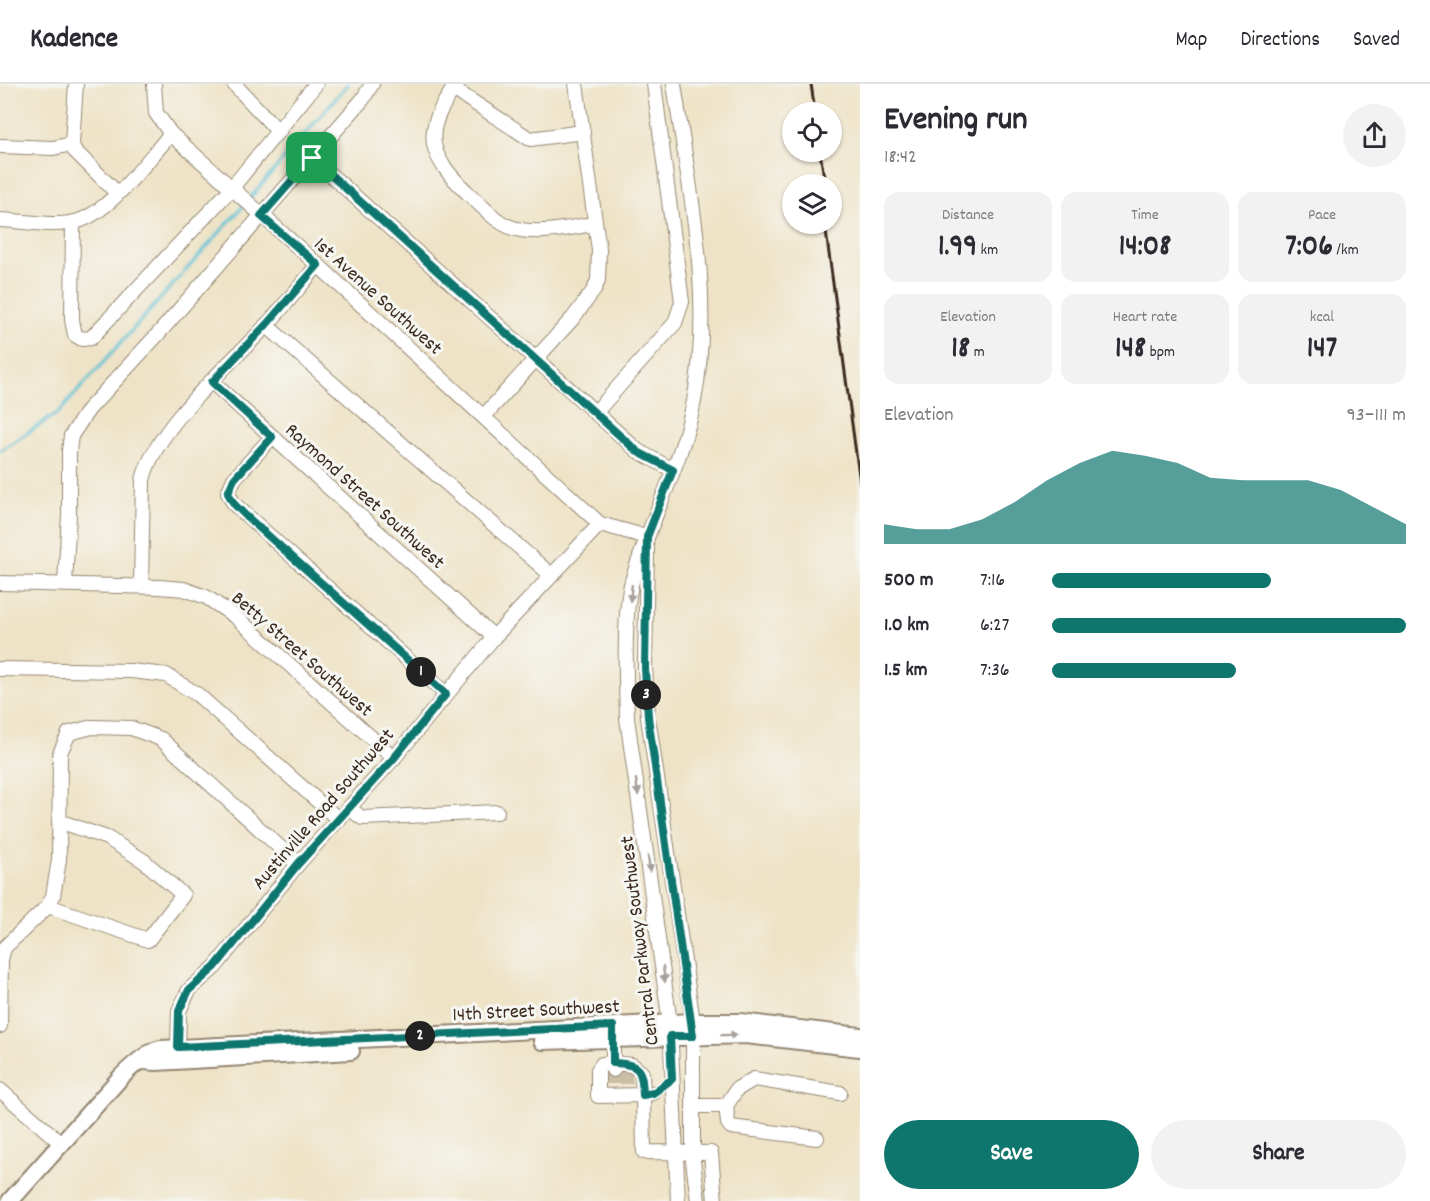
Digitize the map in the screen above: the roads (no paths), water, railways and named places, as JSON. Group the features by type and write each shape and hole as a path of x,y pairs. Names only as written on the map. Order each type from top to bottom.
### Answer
{"main road":[{"name":"14th Street Southwest","path":"178,1047 693,1029 740,1022 860,1036"},
{"name":"14th Street Southwest","path":"693,1029 860,1048"},
{"name":"14th Street Southwest","path":"142,1061 156,1062 613,1032"},
{"path":"10,1201 121,1077 142,1061 150,1051 178,1047"}],"street":[{"path":"76,84 72,144 75,150 117,193"},
{"name":"1st Avenue Southwest","path":"154,84 156,113 171,134 318,265 600,524"},
{"path":"234,84 237,91 279,132"},
{"path":"73,222 72,320 75,335 82,339 92,338 231,189 316,84"},
{"path":"65,583 71,436 88,410 312,158 363,99 372,84"},
{"path":"484,416 537,360 594,290 600,268 576,84"},
{"path":"595,413 675,323 682,302 654,84"},
{"name":"Central Parkway Southwest","path":"674,84 698,261 702,328 694,401 686,435 631,584 626,690 627,718 670,1030 678,1201"},
{"path":"583,132 530,140 513,131 455,87 440,110 432,132 435,155 448,174 492,215 513,228 548,231 595,224"},
{"path":"0,220 73,222 92,217 171,134"},
{"path":"0,146 53,148 72,144"},
{"path":"312,158 638,452 673,470"},
{"path":"141,586 141,521 145,469 162,438 318,265"},
{"path":"266,325 551,574"},
{"name":"Raymond Street Southwest","path":"212,382 494,637"},
{"path":"272,437 234,479 228,493 234,504 446,694"},
{"path":"600,524 647,537"},
{"name":"Austinville Road Southwest","path":"178,1047 179,1011 189,990 215,967 298,864 394,758 494,637 600,524"},
{"name":"Central Parkway Southwest","path":"647,537 645,668 648,717 693,1029 693,1152 698,1201"},
{"name":"Betty Street Southwest","path":"0,583 141,586 183,589 206,597 236,617 394,758"},
{"path":"0,669 131,671 166,675 198,695 339,820"},
{"path":"0,1026 1,960 4,948 48,906 53,896 59,860 60,753 69,732 92,727 131,728 160,740 298,864"},
{"path":"349,808 362,818 497,812"},
{"path":"48,906 148,940 183,895 144,861 106,838 59,821"},
{"path":"613,1032 619,1067"},
{"path":"673,1105 648,1094 598,1096 598,1070 602,1064 642,1073 648,1094 644,1152 711,1153 715,1201"},
{"path":"648,1094 672,1079"},
{"path":"817,1138 731,1127 728,1123 726,1106 737,1089 754,1079 840,1093"},
{"path":"0,1090 62,1144"},
{"path":"693,1106 726,1106"}],"waterway":[{"path":"249,199 348,84"},
{"path":"0,451 59,412 245,204"}],"tunnel":[{"path":"613,1070 613,1092"},
{"path":"625,1070 626,1092"}],"railway":[{"path":"811,84 814,102"},
{"path":"822,162 823,174"},
{"path":"826,234 860,483"}]}
